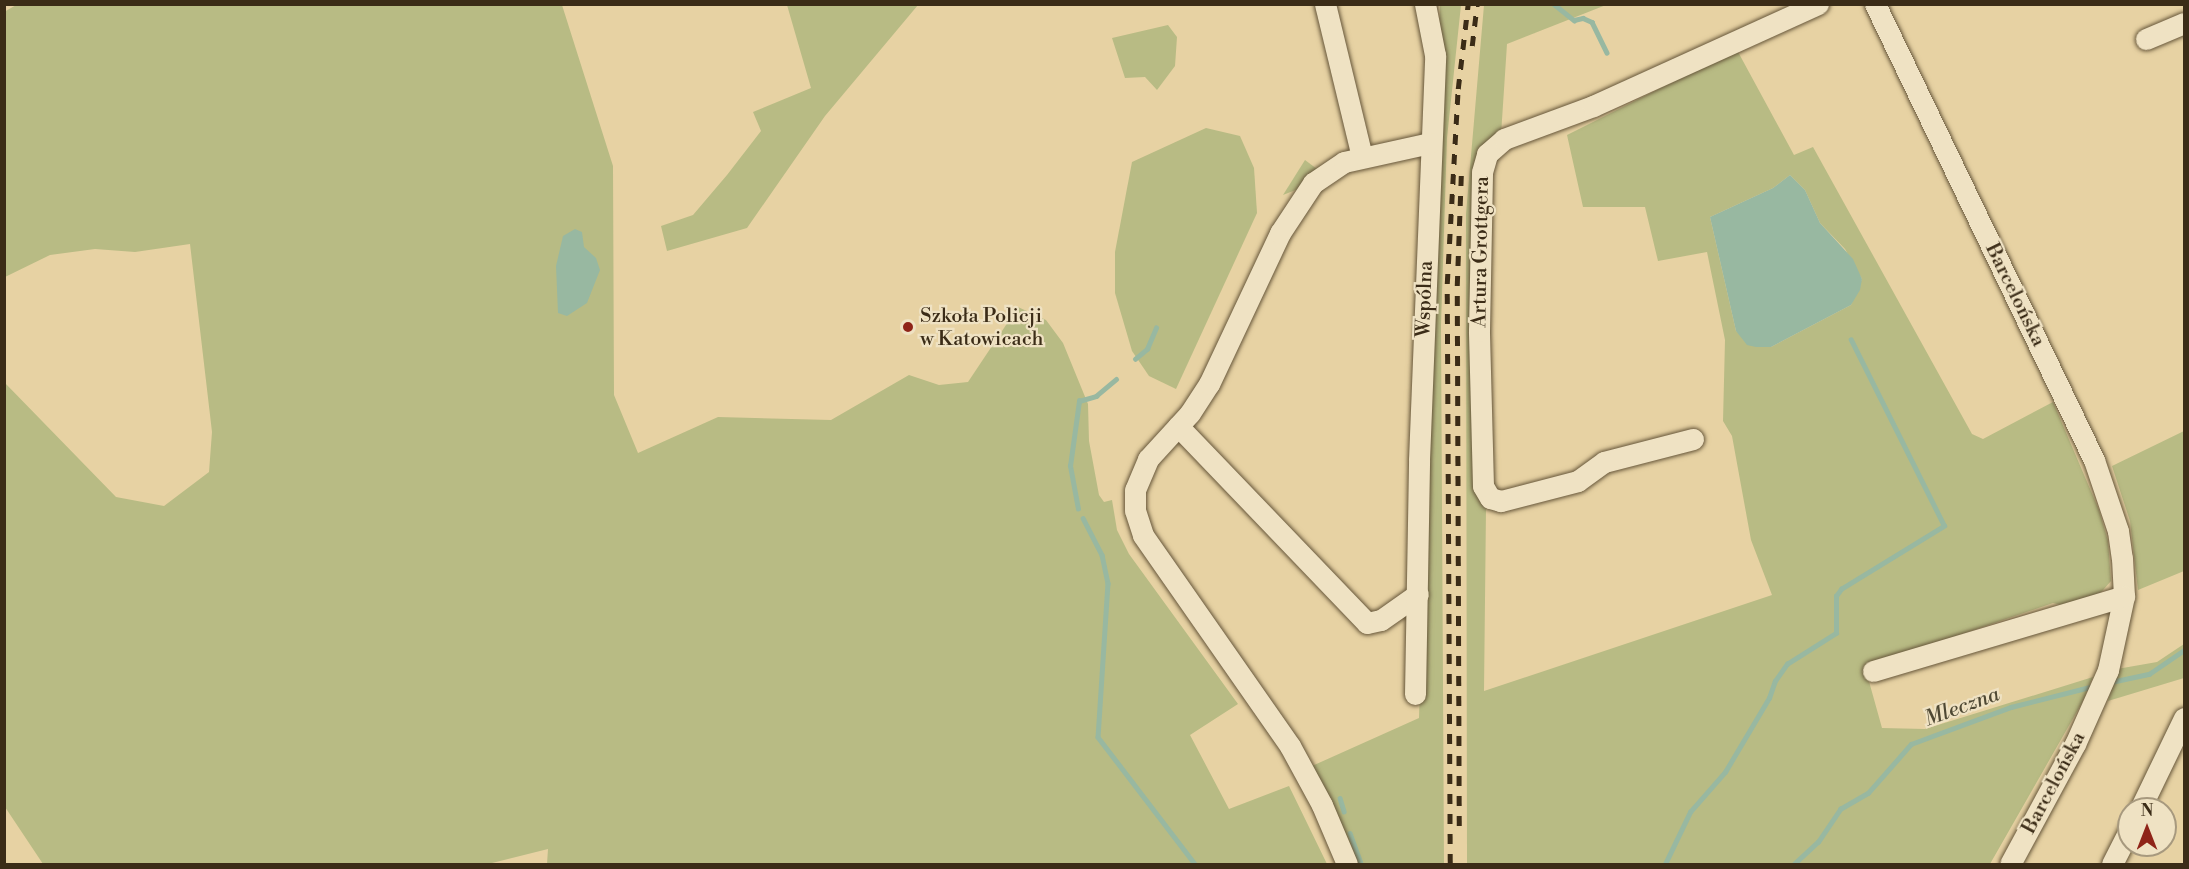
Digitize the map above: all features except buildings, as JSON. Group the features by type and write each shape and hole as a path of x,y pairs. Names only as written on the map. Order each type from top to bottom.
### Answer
{"street":[{"path":"1325,4 1362,157"},
{"name":"Wspólna","path":"1415,694 1430,143 1435,54 1425,4"},
{"name":"Artura Grottgera","path":"1693,439 1604,462 1578,481 1501,501 1490,498 1483,486 1479,331 1482,172 1487,154 1504,139 1593,106 1818,4"},
{"name":"Barcelońska","path":"1875,4 2094,459 2118,531 2124,596 2108,670 2095,703 2010,864"},
{"path":"2146,39 2184,23"},
{"path":"1347,864 1322,805 1290,747 1143,535 1135,510 1135,490 1148,459 1178,426 1209,384 1295,207 1328,170 1362,157 1430,143"},
{"path":"1178,426 1367,623 1381,620 1418,594"},
{"path":"1873,671 2124,596"},
{"path":"2146,797 2184,717"}],"green space":[{"path":"18,4 562,5 613,166 614,395 638,453 718,417 831,420 909,375 939,385 968,382 1018,307 1046,320 1063,343 1088,404 1089,441 1099,495 1104,502 1112,500 1117,530 1129,554 1238,704 1190,735 1229,809 1289,786 1327,864 547,864 548,849 488,864 43,864 5,807 5,383 116,497 164,506 209,472 212,432 190,244 135,252 95,249 50,255 5,277 4,12"},
{"path":"787,5 918,5 825,116 747,228 667,251 661,226 693,215 727,175 761,131 753,112 811,88"},
{"path":"1440,5 1461,5 1447,138 1441,325 1444,864 1353,864 1312,766 1419,718"},
{"path":"1484,5 1606,5 1507,44 1501,135 1485,146 1474,478 1486,509 1484,691 1772,595 1751,540 1732,436 1723,421 1725,340 1707,252 1658,261 1645,207 1583,207 1567,135 1737,50 1794,155 1813,147 1972,434 1983,439 2053,402 2099,510 2108,541 2111,581 2096,598 2066,606 2053,603 1865,667 1882,728 1925,729 2093,677 2083,701 1990,864 1467,864 1466,214","holes":["1790,175 1805,190 1820,223 1845,249 1862,279 1851,305 1771,347 1736,331 1710,217 1773,188"]},
{"path":"1168,25 1177,37 1175,66 1157,90 1145,77 1125,78 1112,38"},
{"path":"1206,128 1240,136 1254,168 1257,213 1176,389 1149,376 1132,351 1115,293 1115,252 1132,162"},
{"path":"1305,160 1317,169 1298,189 1283,195"},
{"path":"2184,431 2184,571 2138,590 2130,521 2112,466"},
{"path":"2184,644 2184,678 2108,701 2117,669 2157,662"}],"shaded area":[{"path":"1790,175 1805,190 1820,223 1853,259 1862,279 1860,290 1851,305 1771,347 1747,345 1736,331 1710,217 1773,188"},
{"path":"575,229 582,232 584,247 596,258 600,270 587,303 567,316 558,313 556,266 563,236"}],"waterway":[{"path":"1554,4 1574,20 1583,18 1592,22 1607,53"},
{"path":"1135,359 1147,349 1156,328"},
{"path":"1665,864 1690,812 1725,772 1769,698 1775,681 1787,664 1836,633 1836,596 1841,589 1944,526 1851,340"},
{"path":"1078,509 1070,466 1079,401 1096,396 1116,379"},
{"path":"1083,518 1102,555 1108,583 1098,737 1195,864"},
{"name":"Mleczna","path":"2111,682 2149,674 2184,650"},
{"name":"Mleczna","path":"1794,864 1818,842 1840,809 1868,793 1911,744 2011,707 2094,686"},
{"path":"1340,798 1344,811"},
{"path":"1350,833 1361,864"}],"railway":[{"path":"1450,864 1447,284 1458,89 1468,4"},
{"path":"1472,46 1477,4"},
{"path":"1459,826 1457,286 1461,175"}],"place":[{"name":"Szkoła Policji w Katowicach","path":"908,327"}]}
